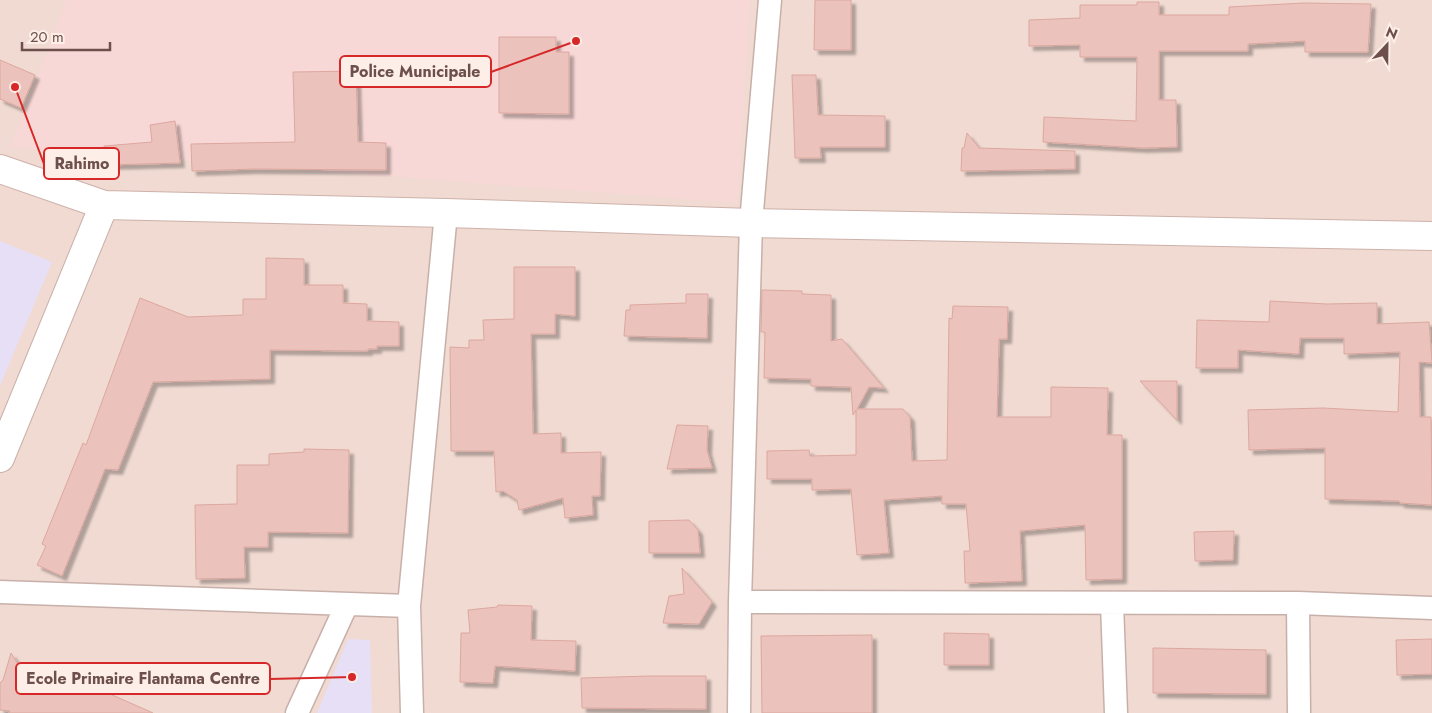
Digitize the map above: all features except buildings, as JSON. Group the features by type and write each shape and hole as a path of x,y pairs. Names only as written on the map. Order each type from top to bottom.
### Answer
{"main road":[{"path":"0,169 104,205 752,223 1432,236"},
{"path":"0,458 104,205"}],"street":[{"path":"739,713 740,602 752,223 770,0"},
{"path":"412,713 409,606 446,213"},
{"path":"0,592 409,606"},
{"path":"740,602 1298,603 1432,608"},
{"path":"1112,603 1116,713"},
{"path":"1298,603 1300,713"},
{"path":"297,713 347,604"}],"shaded area":[{"path":"0,0 1432,0 1432,713 0,713"},
{"path":"67,0 750,0 737,203 11,147"},
{"path":"0,241 52,262 0,386"},
{"path":"348,639 370,640 372,713 317,713"}],"place":[{"name":"Police Municipale","path":"576,41"},
{"name":"Rahimo","path":"15,87"},
{"name":"Ecole Primaire Flantama Centre","path":"352,677"}]}
